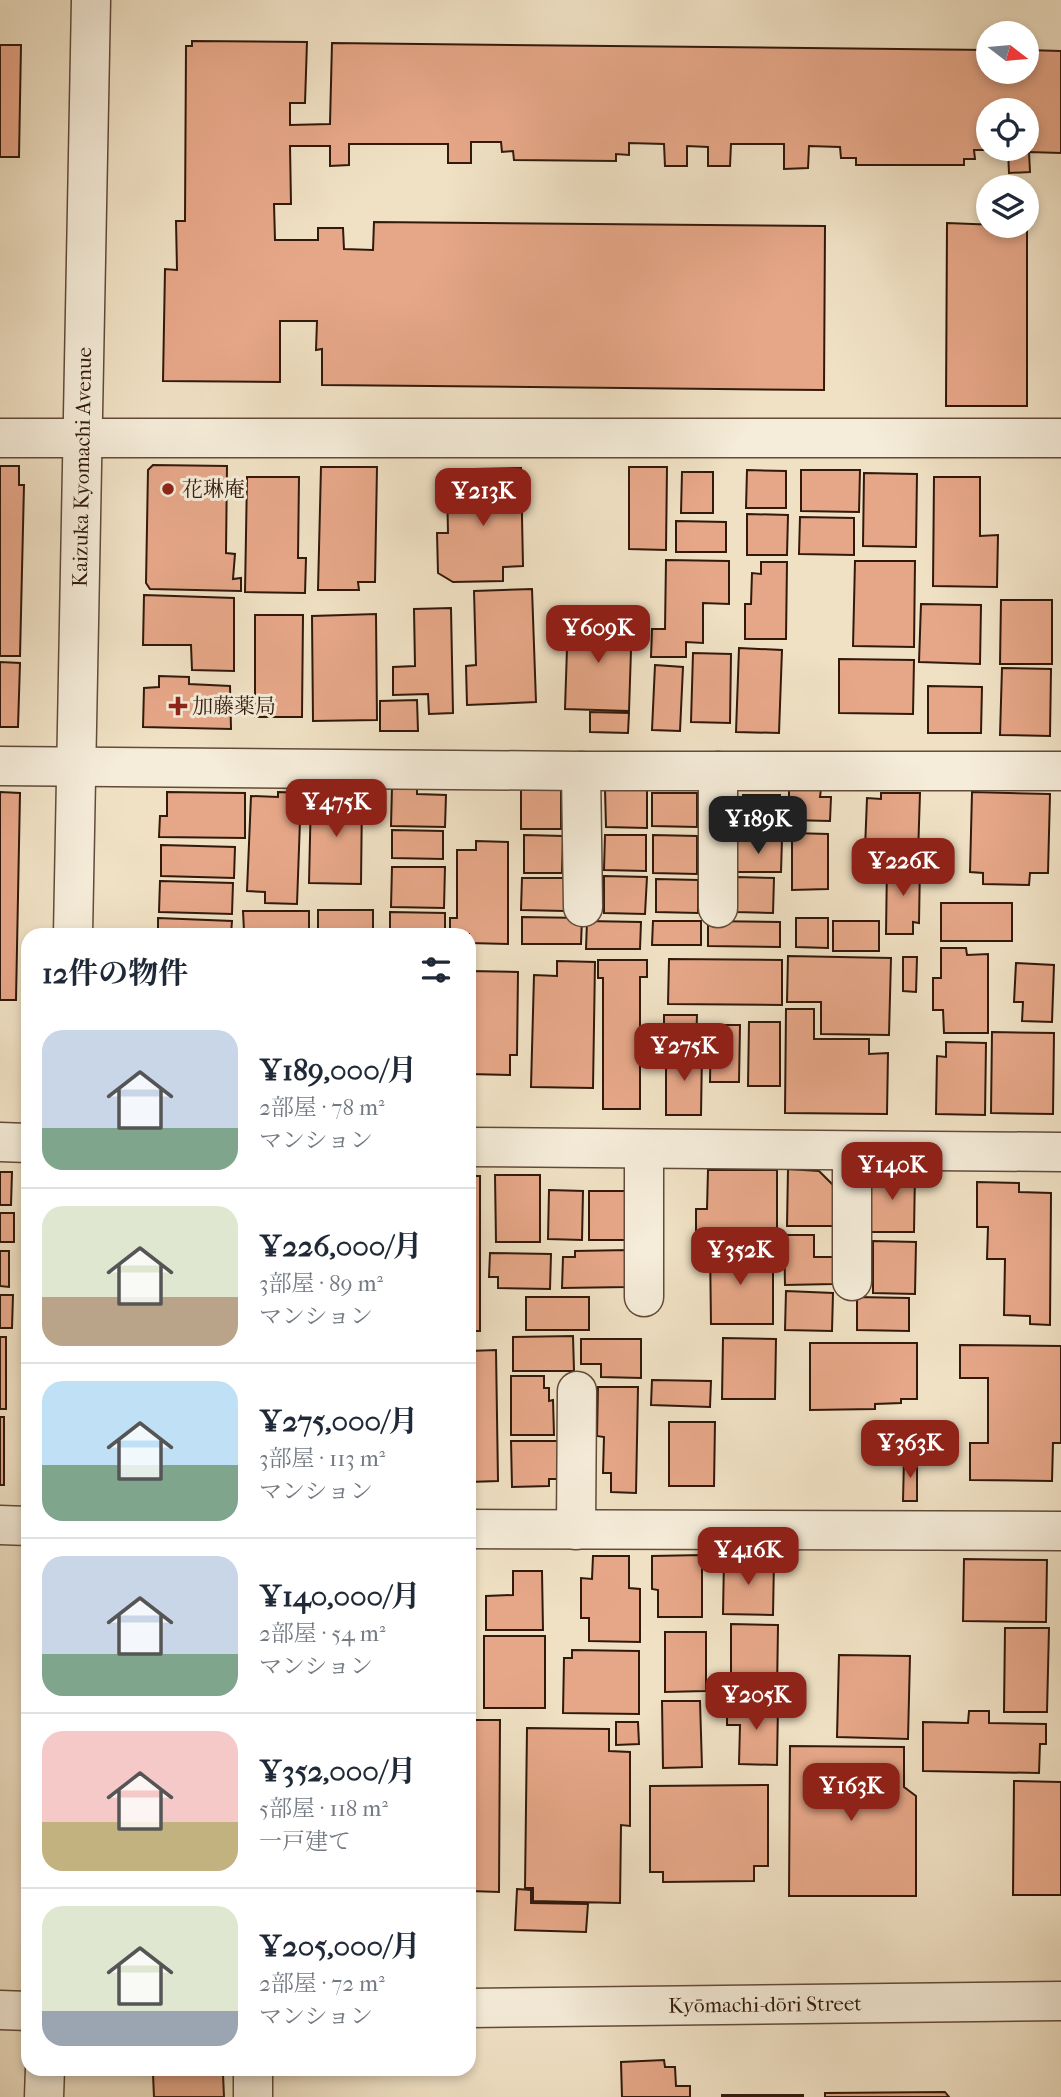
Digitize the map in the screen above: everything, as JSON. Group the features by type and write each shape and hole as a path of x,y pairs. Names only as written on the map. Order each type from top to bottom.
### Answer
{"street":[{"name":"Kaizuka Kyomachi Avenue","path":"73,928 91,0"},
{"path":"0,439 1061,438"},
{"path":"0,766 581,771 1061,771"},
{"path":"581,771 583,907"},
{"path":"718,771 718,908"},
{"path":"0,1142 21,1143"},
{"path":"476,1147 1061,1152"},
{"path":"644,1149 644,1297"},
{"path":"852,1151 852,1281"},
{"path":"576,1530 577,1391"},
{"path":"0,1525 21,1525"},
{"path":"476,1529 1061,1531"},
{"name":"Kyōmachi-dōri Street","path":"476,2008 1061,2001"},
{"path":"0,2010 21,2011"},
{"path":"44,2097 45,2076"},
{"path":"253,2076 253,2097"}],"building":[{"path":"192,41 307,42 305,103 290,103 290,125 330,124 332,43 976,50 976,84 1040,84 1040,50 1061,51 1061,153 1039,152 1039,98 976,98 975,159 964,159 964,165 856,165 856,158 841,158 840,147 809,146 808,168 784,169 784,144 731,144 730,166 708,166 708,147 687,146 687,166 665,166 664,144 629,143 629,155 616,154 616,161 514,160 513,151 502,152 501,142 471,142 471,163 448,163 448,144 349,144 349,165 330,166 330,146 290,146 291,204 274,204 275,240 318,240 318,228 343,228 344,249 373,250 374,222 825,226 824,390 322,385 322,349 316,350 317,321 280,321 280,382 163,381 165,269 177,270 176,221 185,221 186,46 192,46"},
{"path":"0,45 21,45 19,157 0,157"},
{"path":"1008,161 1029,161 1030,172 1009,173"},
{"path":"947,223 976,224 976,238 1027,238 1027,406 946,406"},
{"path":"153,465 227,466 226,553 235,554 233,579 241,578 241,591 150,589 146,583 148,470"},
{"path":"0,466 19,466 19,485 24,485 20,656 0,656"},
{"path":"321,467 377,467 375,582 358,582 359,590 318,590"},
{"path":"629,467 667,467 666,550 629,549"},
{"path":"521,468 523,566 503,567 503,581 453,582 438,573 437,533 448,533 447,485 475,484 475,469"},
{"path":"747,470 786,471 786,508 746,508"},
{"path":"801,470 860,470 859,512 801,511"},
{"path":"682,472 713,472 713,513 681,513"},
{"path":"864,473 917,474 916,547 863,546"},
{"path":"247,477 299,477 298,558 306,558 305,593 245,592"},
{"path":"934,477 980,477 980,536 998,535 997,587 933,586"},
{"path":"747,514 788,515 787,555 747,555"},
{"path":"800,517 854,518 854,555 799,554"},
{"path":"676,521 726,522 726,552 676,552"},
{"path":"666,560 729,561 729,604 703,603 703,643 686,642 686,657 651,657 652,629 665,629"},
{"path":"855,561 915,561 914,647 853,646"},
{"path":"761,562 787,562 786,639 745,639 745,604 751,604 752,573 761,574"},
{"path":"532,589 536,702 467,705 466,666 476,665 474,591"},
{"path":"144,595 234,598 234,671 192,670 191,645 143,645"},
{"path":"1001,600 1052,600 1052,664 1000,664"},
{"path":"921,604 981,605 980,664 919,662"},
{"path":"451,608 453,713 429,714 428,694 393,695 393,667 415,666 414,609"},
{"path":"376,614 377,720 313,721 312,616"},
{"path":"255,615 303,615 302,717 255,717"},
{"path":"568,618 632,620 629,711 565,709"},
{"path":"739,648 782,650 779,733 736,732"},
{"path":"693,653 731,654 730,723 691,722"},
{"path":"839,659 914,660 913,714 839,713"},
{"path":"0,662 20,663 18,727 0,727"},
{"path":"655,665 683,667 680,731 652,730"},
{"path":"1002,668 1051,669 1050,736 1000,735"},
{"path":"159,676 189,677 189,684 230,686 231,729 143,727 144,688 159,687"},
{"path":"928,686 982,687 981,733 928,733"},
{"path":"417,700 418,731 380,731 380,701"},
{"path":"590,712 629,713 628,733 590,732"},
{"path":"392,786 417,786 417,794 446,795 445,827 391,826"},
{"path":"605,789 647,790 647,828 606,827"},
{"path":"789,789 821,789 820,797 831,797 830,821 789,820"},
{"path":"521,790 561,790 561,829 521,829"},
{"path":"0,792 20,793 16,1000 0,1000"},
{"path":"167,792 245,793 245,838 159,837 160,816 167,816"},
{"path":"278,792 301,793 297,904 265,903 265,892 247,891 251,796 278,797"},
{"path":"972,792 1050,794 1048,873 1030,873 1029,885 983,884 983,873 970,872"},
{"path":"652,793 697,793 697,827 652,826"},
{"path":"881,793 920,793 918,855 881,854 881,850 865,849 867,798 881,799"},
{"path":"311,794 362,795 361,884 309,883"},
{"path":"743,795 780,795 779,831 743,830"},
{"path":"392,830 443,831 443,859 392,858"},
{"path":"792,833 828,834 828,889 792,890"},
{"path":"524,835 563,836 562,873 524,873"},
{"path":"605,835 646,835 646,871 604,870"},
{"path":"653,835 697,836 697,874 653,873"},
{"path":"735,839 782,839 781,872 734,872"},
{"path":"476,841 508,842 508,944 476,943 476,928 450,928 450,918 457,918 457,850 476,850"},
{"path":"161,845 235,847 234,878 161,876"},
{"path":"887,863 920,864 919,923 913,922 913,934 886,934"},
{"path":"392,867 445,867 444,908 391,907"},
{"path":"604,876 647,877 645,914 604,913"},
{"path":"736,877 774,878 773,913 736,912"},
{"path":"522,878 566,878 565,911 521,910"},
{"path":"656,879 698,880 698,913 656,912"},
{"path":"160,881 233,883 232,914 159,912"},
{"path":"941,903 1012,903 1012,941 941,941"},
{"path":"318,910 373,910 373,928 318,928"},
{"path":"243,911 309,911 309,928 244,928"},
{"path":"390,912 445,913 445,928 390,928"},
{"path":"522,917 582,918 581,944 522,944"},
{"path":"158,918 232,921 231,928 158,928"},
{"path":"796,918 828,918 828,948 796,947"},
{"path":"587,921 641,922 640,949 586,949"},
{"path":"653,921 701,921 701,945 652,945"},
{"path":"708,921 780,922 780,947 708,946"},
{"path":"833,921 879,921 879,951 833,951"},
{"path":"941,948 966,948 967,955 988,954 988,1033 944,1033 943,1010 933,1010 933,978 941,978"},
{"path":"788,956 891,958 889,1035 821,1034 821,1002 787,1002"},
{"path":"903,957 917,957 916,992 903,991"},
{"path":"669,959 782,960 782,1005 668,1004"},
{"path":"598,960 647,960 647,977 640,977 640,1109 603,1109 603,978 598,978"},
{"path":"557,961 595,962 593,1088 531,1087 534,975 557,976"},
{"path":"1016,963 1054,965 1052,1022 1022,1021 1023,1002 1014,1002"},
{"path":"476,971 518,972 517,1055 510,1055 510,1075 476,1074"},
{"path":"786,1009 814,1009 814,1039 869,1039 869,1054 888,1053 887,1114 785,1113"},
{"path":"664,1015 697,1015 696,1046 664,1045"},
{"path":"749,1022 780,1022 780,1086 748,1086"},
{"path":"711,1025 740,1025 739,1082 710,1082"},
{"path":"992,1032 1054,1033 1053,1114 991,1113"},
{"path":"946,1042 986,1043 985,1115 936,1114 937,1056 946,1057"},
{"path":"666,1051 702,1051 701,1115 666,1115"},
{"path":"788,1169 819,1171 833,1185 833,1226 787,1226"},
{"path":"708,1170 777,1170 777,1238 696,1238 696,1209 707,1209"},
{"path":"884,1171 915,1172 914,1232 868,1232 867,1184"},
{"path":"0,1172 12,1172 11,1205 0,1205"},
{"path":"495,1175 540,1175 540,1242 496,1242"},
{"path":"476,1176 480,1176 480,1331 476,1331"},
{"path":"977,1182 1019,1183 1019,1192 1051,1193 1050,1325 1030,1324 1030,1316 1004,1315 1005,1259 987,1259 988,1227 977,1227"},
{"path":"549,1190 583,1191 582,1240 548,1239"},
{"path":"589,1191 625,1191 626,1240 589,1240"},
{"path":"0,1213 14,1213 14,1242 0,1242"},
{"path":"784,1235 814,1235 814,1257 834,1257 834,1284 785,1285"},
{"path":"873,1241 916,1242 915,1294 873,1293"},
{"path":"710,1247 760,1247 760,1268 773,1268 773,1324 711,1324"},
{"path":"628,1250 628,1287 562,1288 563,1257 575,1257 575,1251"},
{"path":"0,1251 9,1251 9,1287 0,1286"},
{"path":"490,1253 551,1254 550,1289 498,1288 498,1277 489,1277"},
{"path":"786,1291 833,1293 832,1331 785,1330"},
{"path":"0,1295 13,1295 12,1328 0,1328"},
{"path":"526,1297 589,1297 589,1330 526,1330"},
{"path":"857,1297 909,1298 909,1331 857,1330"},
{"path":"573,1336 574,1371 513,1371 513,1337"},
{"path":"0,1337 6,1337 6,1409 0,1409"},
{"path":"723,1338 776,1339 775,1399 722,1399"},
{"path":"581,1339 641,1339 641,1378 601,1377 601,1364 581,1364"},
{"path":"810,1343 917,1343 917,1399 875,1404 875,1409 810,1410"},
{"path":"960,1345 1061,1346 1061,1443 1053,1443 1052,1481 970,1480 970,1443 988,1443 988,1378 960,1378"},
{"path":"496,1350 498,1481 476,1482 476,1351"},
{"path":"511,1376 544,1376 544,1388 549,1388 549,1401 553,1400 554,1435 511,1435"},
{"path":"652,1380 711,1381 710,1407 651,1405"},
{"path":"598,1387 638,1387 636,1493 611,1492 611,1473 603,1473 604,1437 597,1436"},
{"path":"0,1417 4,1417 4,1485 0,1485"},
{"path":"669,1422 715,1422 714,1486 669,1486"},
{"path":"511,1441 561,1441 561,1479 549,1479 549,1486 512,1487"},
{"path":"904,1458 917,1458 917,1501 903,1501"},
{"path":"702,1555 702,1617 658,1617 658,1590 652,1589 652,1556"},
{"path":"593,1556 629,1556 629,1588 640,1589 640,1642 589,1641 589,1618 581,1618 581,1578 592,1579"},
{"path":"724,1558 774,1559 773,1615 723,1614"},
{"path":"964,1559 1047,1560 1046,1622 963,1621"},
{"path":"513,1571 542,1571 543,1630 486,1630 486,1596 513,1595"},
{"path":"731,1624 778,1625 777,1693 731,1693"},
{"path":"1005,1628 1049,1628 1047,1712 1004,1712"},
{"path":"665,1632 706,1632 706,1691 665,1692"},
{"path":"484,1636 545,1636 545,1708 484,1708"},
{"path":"572,1650 639,1651 639,1714 563,1713 564,1658 572,1658"},
{"path":"839,1655 910,1656 908,1739 837,1737"},
{"path":"662,1701 700,1701 702,1767 663,1768"},
{"path":"727,1703 778,1704 777,1765 739,1764 740,1725 727,1725"},
{"path":"969,1711 989,1711 989,1723 1046,1724 1046,1744 1040,1744 1039,1773 923,1771 923,1722 968,1723"},
{"path":"476,1720 500,1720 499,1892 476,1891"},
{"path":"616,1722 638,1722 639,1744 616,1745"},
{"path":"527,1728 609,1729 609,1751 630,1752 630,1826 621,1825 620,1903 533,1901 533,1888 525,1888"},
{"path":"790,1746 904,1747 904,1787 916,1796 916,1896 789,1896"},
{"path":"1014,1781 1061,1782 1061,1895 1013,1895"},
{"path":"768,1785 768,1866 754,1866 754,1881 663,1882 663,1872 650,1872 650,1786"},
{"path":"517,1889 531,1890 531,1903 588,1904 586,1932 515,1930"},
{"path":"664,2060 665,2067 675,2067 676,2086 690,2086 690,2097 622,2097 621,2062"},
{"path":"153,2076 223,2076 224,2097 154,2097"},
{"path":"945,2092 949,2097 825,2097 825,2093"},
{"path":"803,2095 803,2097 722,2097"}],"place":[{"name":"花琳庵","path":"168,489"},
{"name":"加藤薬局","path":"178,706"}]}
